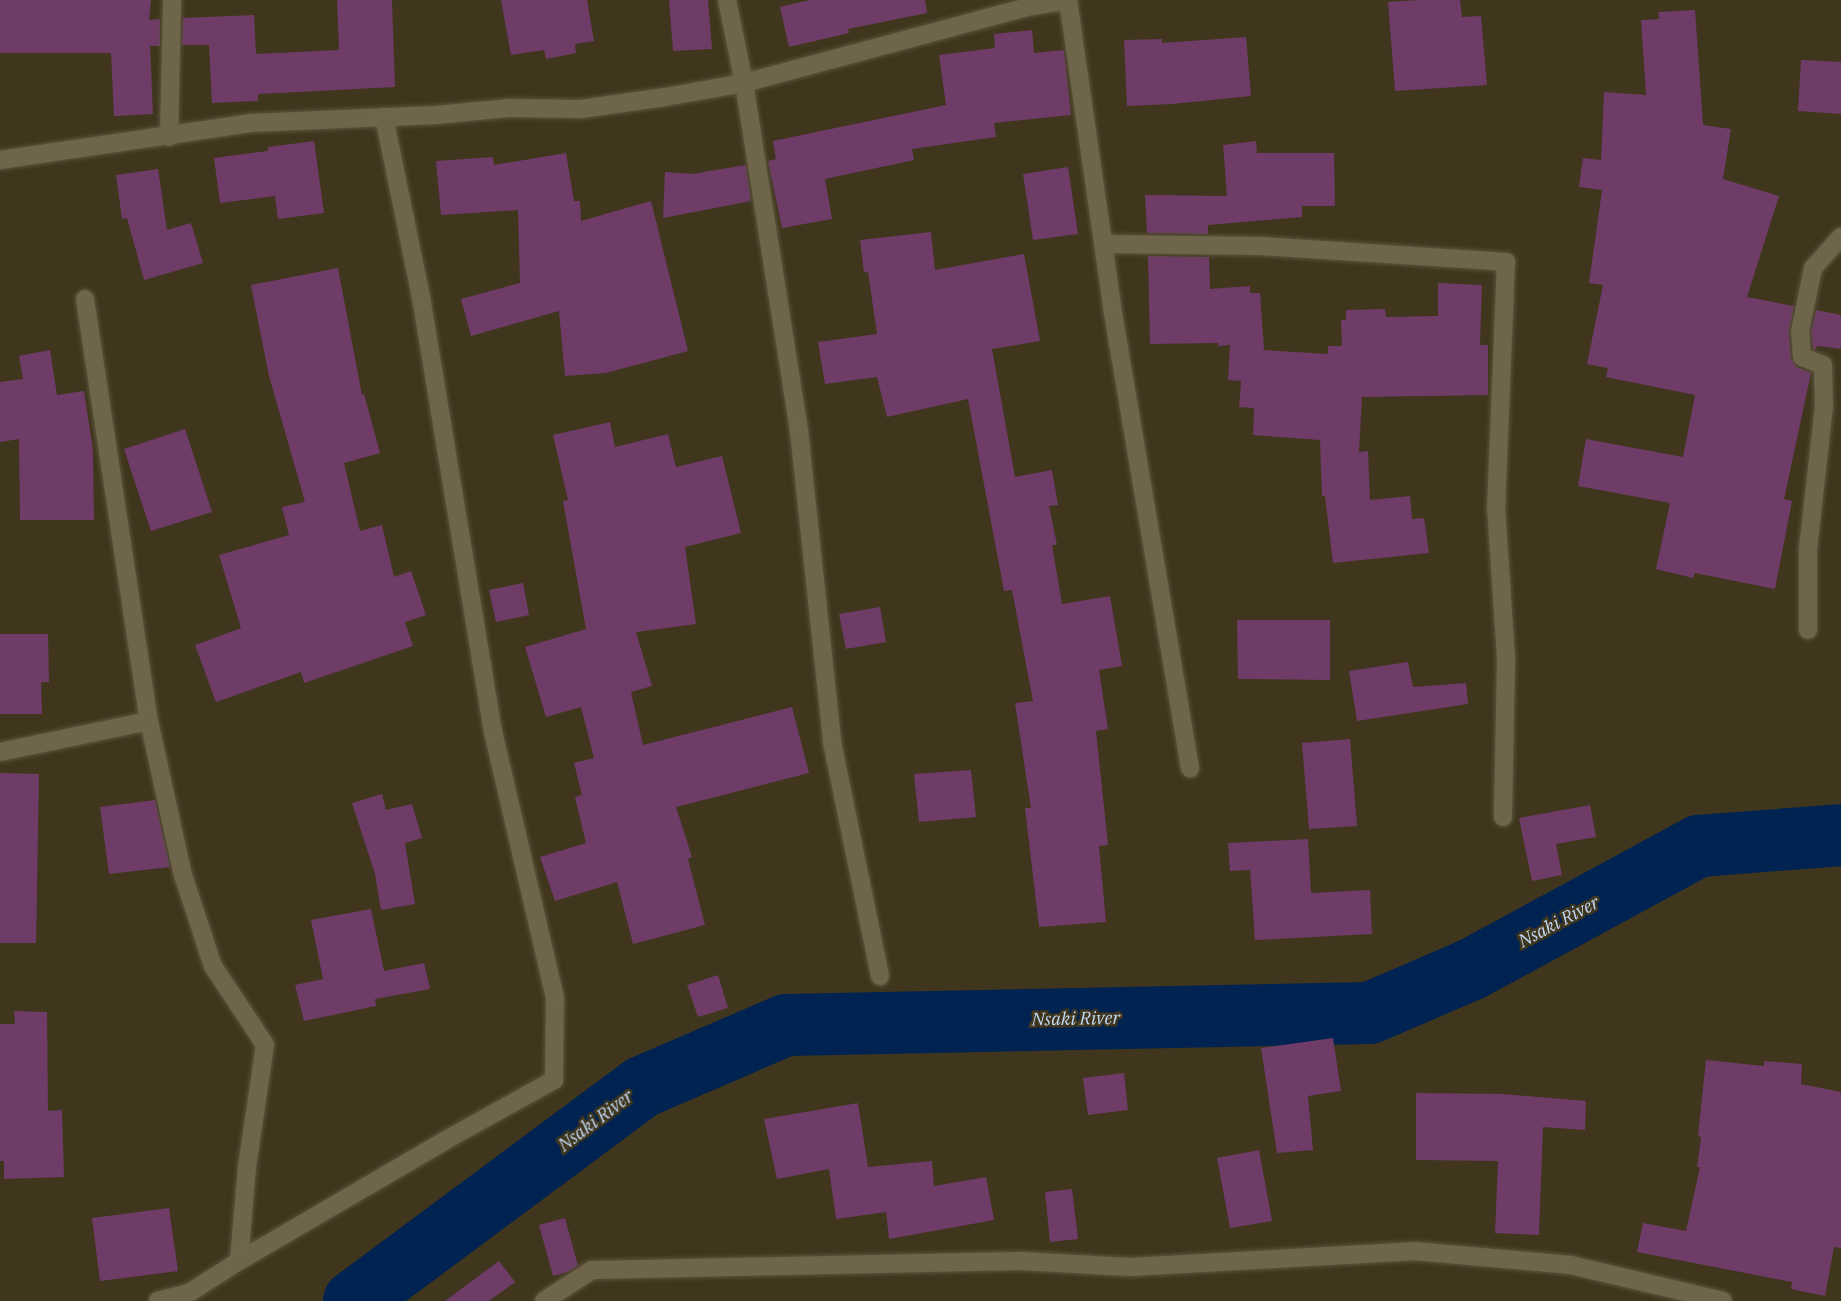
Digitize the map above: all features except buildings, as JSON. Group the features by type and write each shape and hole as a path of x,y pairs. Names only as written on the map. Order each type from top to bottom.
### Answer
{"street":[{"path":"169,137 172,0"},
{"path":"727,0 744,83 799,432 832,742 880,976"},
{"path":"0,160 169,137 250,123 436,116 509,108 580,109 744,83 1032,6 1068,0 1103,244 1190,768"},
{"path":"158,1301 189,1293 239,1261 444,1141 554,1080 555,998 493,732 421,297 384,117"},
{"path":"1808,630 1808,549 1824,407 1823,365 1802,357 1800,331 1813,268 1841,237"},
{"path":"1103,244 1260,246 1506,262 1496,507 1506,659 1503,817"},
{"path":"86,299 149,721 183,875 213,966 265,1045 247,1167 239,1261"},
{"path":"0,752 149,721"},
{"path":"544,1301 592,1270 1020,1261 1131,1267 1414,1251 1572,1265 1724,1301"}],"waterway":[{"name":"Nsaki River","path":"354,1301 642,1087 786,1025 1370,1013 1472,969 1699,846 1841,835"}]}
